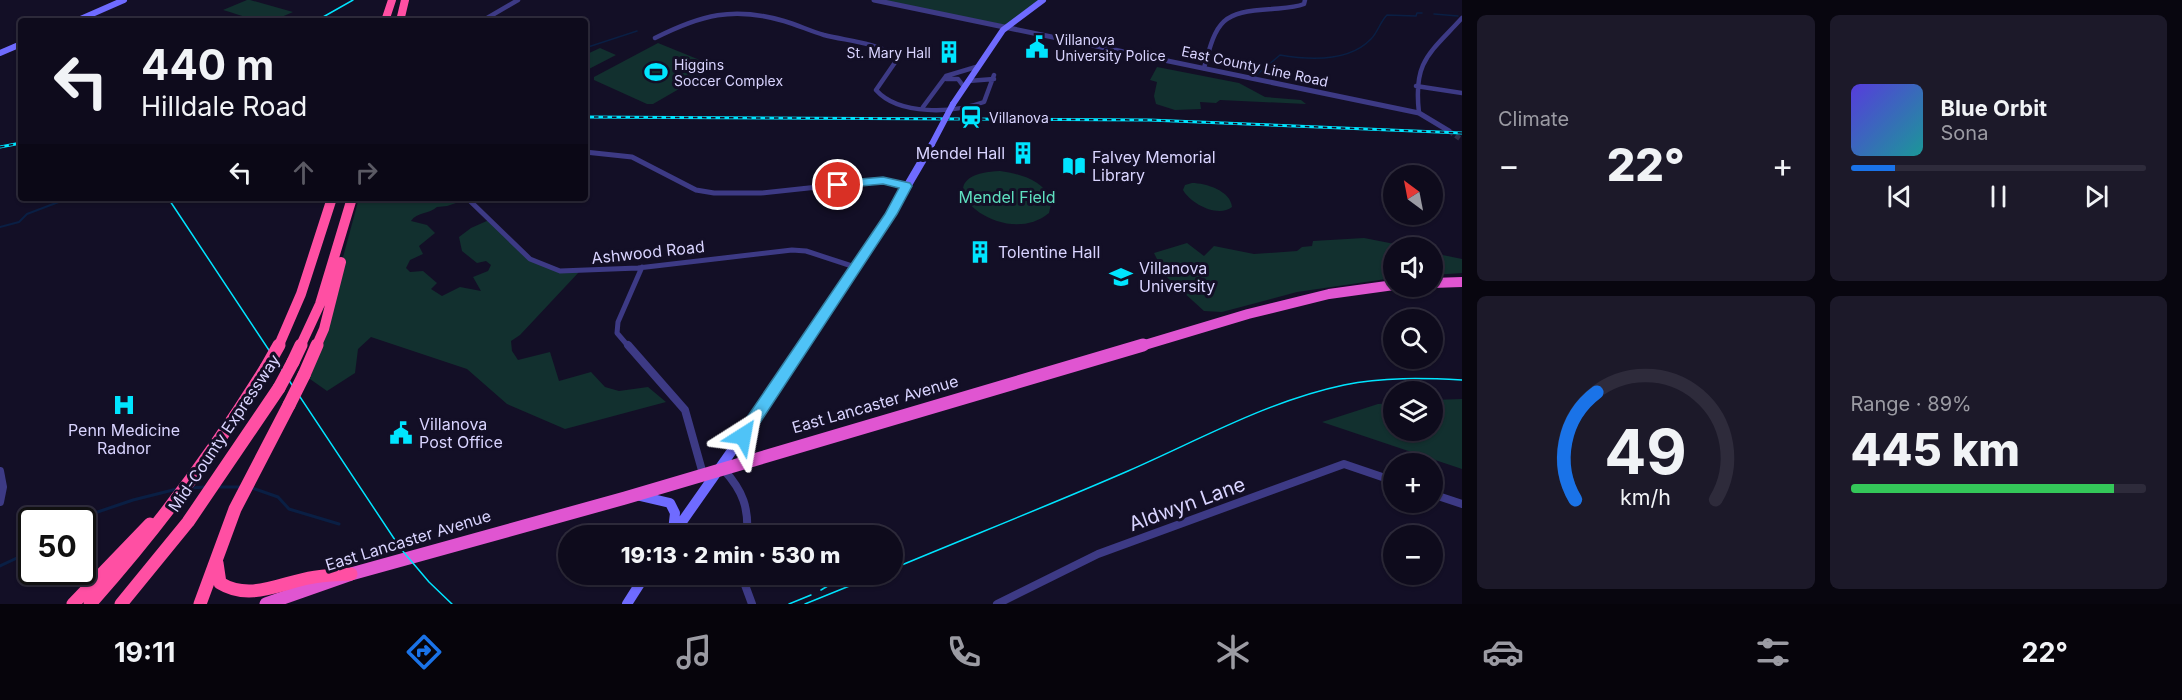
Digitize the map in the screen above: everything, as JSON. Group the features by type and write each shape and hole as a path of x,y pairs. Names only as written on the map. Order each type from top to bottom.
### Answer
{"highway":[{"path":"386,18 392,0"},
{"path":"401,18 405,0"},
{"name":"Mid-County Expressway","path":"90,604 180,496 266,368 279,345 305,284 331,201"},
{"name":"Mid-County Expressway","path":"121,604 205,499 279,388 320,304 351,201"},
{"path":"200,604 240,497 304,375 324,329 343,254 347,217"},
{"path":"1443,283 1462,282"},
{"name":"East Lancaster Avenue","path":"266,604 351,574 633,495 1259,310 1329,294 1383,287"},
{"path":"73,604 180,496"},
{"path":"217,557 220,583 240,597 253,596 312,577 351,574"}],"main road":[{"path":"83,18 124,0"},
{"path":"680,525 721,468 855,267 932,144 976,67 1006,27 1043,0"},
{"path":"0,53 18,45"},
{"path":"633,495 661,499 670,503 677,513 674,525"},
{"path":"627,604 639,585"}],"street":[{"path":"487,18 518,0"},
{"name":"East County Line Road","path":"874,0 1419,112"},
{"path":"1204,68 1214,29 1228,15 1251,9 1295,8 1304,4 1305,0"},
{"path":"655,38 692,19 723,13 757,14 779,19 822,34 884,48 895,56 896,61 876,90 890,102 923,107 976,106 984,102 994,77 966,84 958,79 942,79"},
{"path":"1449,131 1419,112 1416,86 1424,60 1462,18"},
{"path":"923,107 942,79 976,67"},
{"path":"1416,86 1462,93"},
{"path":"588,152 632,157 696,190 714,193 761,193 883,180 906,186"},
{"name":"Ashwood Road","path":"470,201 530,259 546,267 579,272 792,250 806,251 855,267"},
{"path":"642,267 618,322 617,333 685,410 703,474"},
{"name":"Aldwyn Lane","path":"998,604 1098,554 1344,465 1383,477"},
{"path":"721,468 745,495 747,525"},
{"path":"0,471 3,487 0,502"},
{"path":"1443,498 1462,504"},
{"path":"745,585 752,604"}],"green space":[{"path":"250,0 293,12 278,18 248,18 223,10"},
{"path":"879,0 1040,0 1005,25"},
{"name":"Higgins Soccer Complex","path":"658,43 717,67 653,104 647,104 594,80 594,77"},
{"path":"600,48 616,55 588,69 588,54"},
{"path":"1157,67 1239,83 1265,97 1301,100 1306,104 1220,100 1216,103 1200,102 1201,109 1175,110 1156,104 1154,96 1157,82 1150,80"},
{"name":"Mendel Field","path":"1000,171 1023,176 1043,187 1052,200 1049,213 1030,223 1009,224 989,218 974,208 965,196 964,184 975,175"},
{"path":"1192,183 1211,186 1223,192 1231,201 1232,207 1220,211 1198,204 1183,190 1185,185"},
{"path":"358,201 462,201 437,207 416,216 411,221 427,225 435,233 419,246 423,254 410,260 406,268 410,272 423,271 437,283 431,289 442,296 460,287 481,291 473,277 488,271 491,265 486,261 477,263 462,251 459,237 471,228 489,220 530,259 546,267 579,272 520,335 511,341 512,351 518,360 550,352 559,381 591,372 605,387 619,391 648,387 666,402 565,429 507,404 467,369 371,337 358,349 355,373 327,391 310,379"},
{"path":"1364,238 1383,242 1383,279 1297,292 1222,312 1204,311 1159,270 1154,253 1187,243 1204,256 1214,246 1254,254 1297,251 1302,247 1312,246 1313,241"},
{"path":"1443,255 1462,259 1462,273 1443,274"},
{"path":"1462,399 1462,469 1443,463 1443,453 1414,453 1322,422 1383,404 1383,441 1443,441 1443,400"}],"waterway":[{"path":"1254,77 1280,55 1316,58 1352,52 1371,39 1387,15 1416,16 1417,13 1422,13"},
{"path":"1434,14 1458,16"},
{"path":"588,47 637,31"},
{"path":"0,227 19,222 27,214 61,201"},
{"path":"192,488 204,487"},
{"path":"219,487 240,487"},
{"path":"252,488 278,497 289,509 339,524"},
{"path":"96,513 177,489"},
{"path":"0,566 18,558"}],"tunnel":[{"path":"1449,131 1462,140"}],"tram line":[{"path":"321,18 353,0"},
{"path":"170,201 401,549 429,582 452,604"},
{"path":"903,564 1099,484 1234,422 1288,401 1344,385 1388,379 1462,380"},
{"path":"821,590 829,585"},
{"path":"805,604 852,585"},
{"path":"789,604 811,595"}],"railway":[{"path":"588,117 1149,120 1462,133"},
{"path":"0,147 18,144"}],"place":[{"name":"Villanova University Police","path":"1037,47"},
{"name":"St. Mary Hall","path":"949,52"},
{"name":"Higgins Soccer Complex","path":"656,72"},
{"name":"Villanova","path":"971,117"},
{"name":"Mendel Hall","path":"1023,153"},
{"name":"Falvey Memorial Library","path":"1074,166"},
{"name":"Tolentine Hall","path":"980,252"},
{"name":"Villanova University","path":"1121,277"},
{"name":"Penn Medicine Radnor","path":"124,405"},
{"name":"Villanova Post Office","path":"401,433"}],"route":[{"path":"743,436 891,214 906,186 883,180 838,185"}]}
